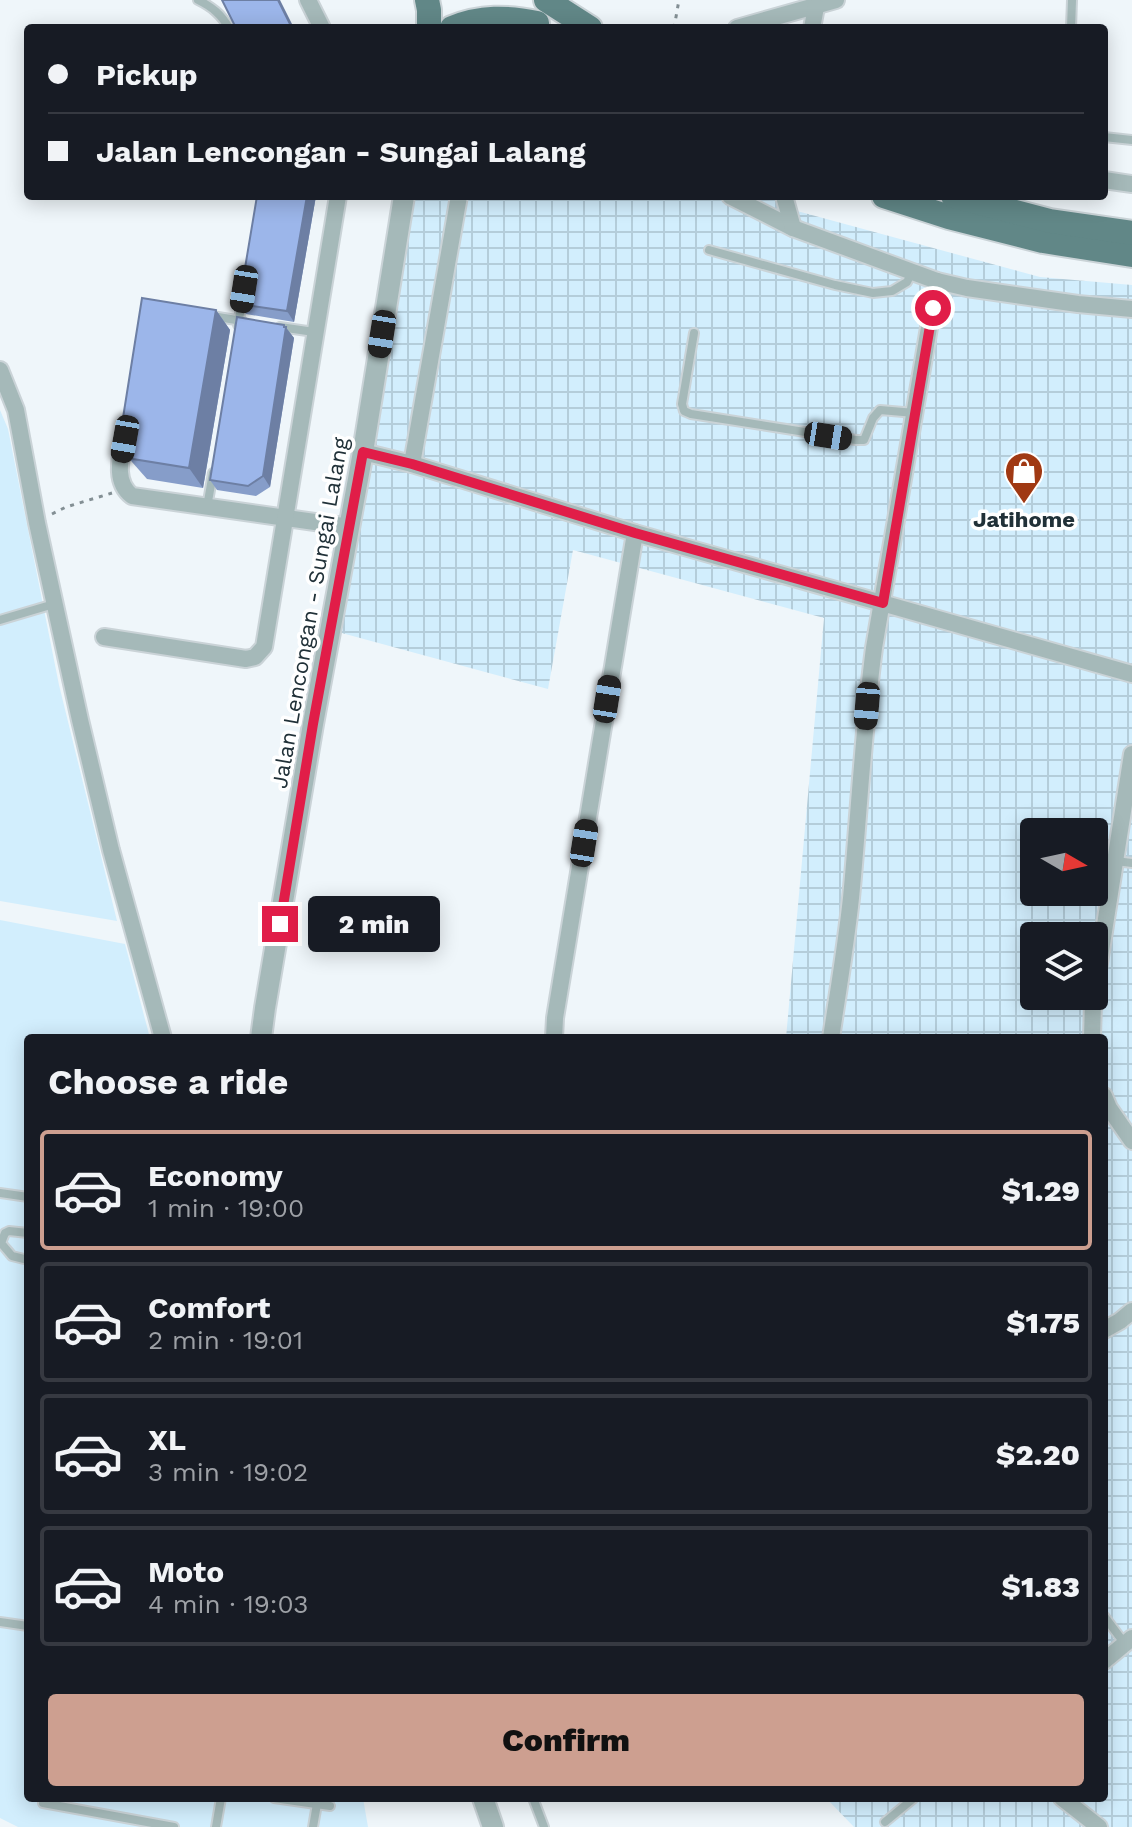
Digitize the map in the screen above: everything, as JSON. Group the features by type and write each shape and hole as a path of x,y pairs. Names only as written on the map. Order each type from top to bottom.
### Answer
{"main road":[{"path":"427,0 431,24"},
{"path":"499,0 543,17 573,24"},
{"path":"464,24 482,18 543,17"},
{"path":"896,200 1043,241 1132,255"},
{"path":"969,200 1050,221 1132,233"}],"street":[{"path":"308,0 320,24"},
{"path":"432,24 437,0"},
{"path":"752,24 836,0"},
{"path":"813,24 816,7"},
{"path":"1108,181 1132,184"},
{"path":"104,637 246,659 255,657 264,647 337,200"},
{"name":"Jalan Lencongan - Sungai Lalang","path":"262,1034 313,724 363,452 403,200"},
{"path":"412,464 458,200"},
{"path":"738,200 793,228 937,281 1050,300 1132,309"},
{"path":"785,200 793,228"},
{"path":"832,1034 845,954 874,648 937,281"},
{"path":"0,370 16,410 54,604 108,836 162,1034"},
{"path":"130,409 120,481 124,490 132,496 350,527"},
{"path":"363,452 1132,674"},
{"path":"554,1034 635,533"},
{"path":"1092,1034 1093,1001 1124,862 1132,754"},
{"path":"1108,1106 1132,1141"},
{"path":"1108,1328 1132,1311"},
{"path":"1108,1658 1128,1641"},
{"path":"484,1802 493,1826"},
{"path":"493,1826 496,1802"},
{"path":"1067,1802 1099,1827"}],"lane":[{"path":"198,0 211,7 227,24"},
{"path":"1071,24 1072,0"},
{"path":"1108,137 1132,140"},
{"path":"709,250 873,293 892,291 907,282 912,272"},
{"path":"236,336 244,289"},
{"path":"209,316 254,323"},
{"path":"269,325 314,332"},
{"path":"694,333 682,404 684,411 691,414 864,440 873,418 880,410 915,413"},
{"path":"207,507 215,460"},
{"path":"0,620 54,604"},
{"path":"0,1193 24,1196"},
{"path":"24,1233 9,1231 1,1243 12,1256 24,1259"},
{"path":"1108,1620 1128,1641"},
{"path":"0,1622 24,1625"},
{"path":"216,1827 220,1802"},
{"path":"313,1827 312,1802 330,1806"},
{"path":"535,1802 544,1827"},
{"path":"885,1822 909,1802"},
{"path":"43,1803 174,1827"}],"path":[{"path":"675,24 679,0"},
{"path":"37,523 66,507 124,490"}],"shaded area":[{"path":"403,200 778,200 797,211 1040,277 1132,285 1132,1827 854,1827 830,1802 1108,1802 1108,1034 786,1034 824,618 573,550 548,689 327,629"},
{"path":"0,410 8,429 59,685 117,921 0,901"},
{"path":"0,920 125,944 149,1034 24,1034 24,1802 364,1802 368,1827 18,1827 0,1818"}],"building":[{"path":"222,0 278,0 290,24 234,24"},
{"path":"256,200 306,200 287,311 239,304"},
{"path":"142,298 216,310 189,468 133,459 119,443"},
{"path":"237,317 286,327 263,476 248,486 210,480"}],"place":[{"name":"Jatihome","path":"1024,505"}],"route":[{"path":"280,924 363,452 883,603 933,308"}]}
